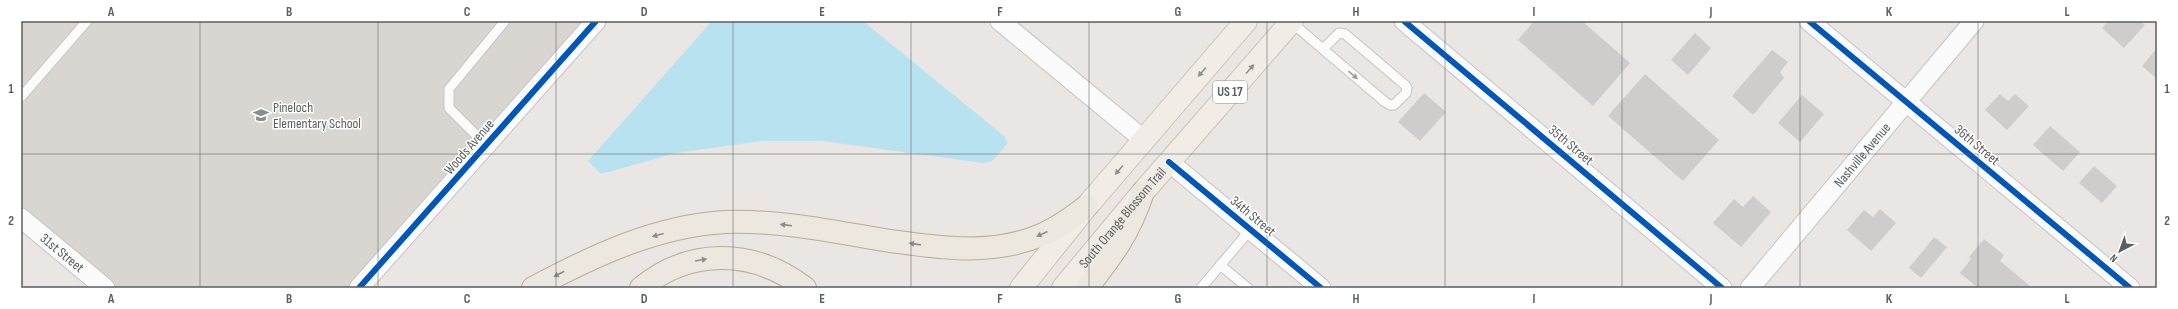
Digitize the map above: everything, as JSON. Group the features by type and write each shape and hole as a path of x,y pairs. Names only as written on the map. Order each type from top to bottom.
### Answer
{"highway":[{"path":"1087,288 1116,252 1124,239 1143,192"},
{"path":"533,288 586,260 618,247 656,235 724,222 760,222 913,244 975,250 1014,244 1041,235 1064,224 1087,206"},
{"path":"1074,288 1115,227"},
{"path":"641,288 674,267 697,261 727,258 746,260 774,269 804,288"}],"main road":[{"name":"South Orange Blossom Trail","path":"1063,288 1169,162 1198,110 1285,21"},
{"name":"US 17","path":"1021,288 1238,24"}],"street":[{"name":"Woods Avenue","path":"360,288 596,21"},
{"path":"1000,21 1144,140"},
{"name":"36th Street","path":"1809,21 2130,288"},
{"name":"Nashville Avenue","path":"1750,288 1905,101 1974,21"},
{"name":"35th Street","path":"1413,24 1722,288"},
{"name":"34th Street","path":"1169,162 1321,288"},
{"name":"31st Street","path":"21,218 105,288"}],"lane":[{"path":"21,97 87,21"},
{"path":"486,145 449,108 449,89 505,21"},
{"path":"1285,21 1390,105 1394,105 1406,93 1407,88 1405,85 1345,34 1339,33 1323,50"},
{"path":"1201,288 1251,229"},
{"path":"1220,265 1248,288"}],"shaded area":[{"name":"Pineloch Elementary School","path":"21,21 583,21 349,288 115,288 21,209"}],"water":[{"path":"712,21 863,21 1004,136 1008,143 992,161 983,163 822,141 762,141 676,153 601,174 588,161"}],"building":[{"path":"1534,21 1582,21 1630,63 1593,106 1518,40"},
{"path":"2105,21 2140,21 2145,25 2124,48 2102,28 2107,23"},
{"path":"1695,33 1711,48 1688,75 1671,60"},
{"path":"2157,48 2157,79 2142,66"},
{"path":"1772,50 1788,62 1780,72 1784,78 1753,115 1732,96"},
{"path":"1645,74 1719,140 1683,181 1608,116"},
{"path":"1424,93 1446,112 1420,141 1398,122"},
{"path":"2000,94 2008,101 2015,94 2029,106 2007,130 1985,110"},
{"path":"1802,95 1824,114 1800,142 1778,123"},
{"path":"2050,126 2080,152 2063,171 2033,145"},
{"path":"2094,166 2117,186 2102,203 2079,183"},
{"path":"1753,196 1771,212 1741,247 1713,223 1734,199 1743,207"},
{"path":"1880,209 1896,223 1871,251 1847,230 1864,210 1873,217"},
{"path":"1934,237 1947,247 1921,278 1909,268"},
{"path":"1984,239 2004,255 2000,261 2030,286 2028,288 1978,288 1960,273 1971,259 1969,257"}],"cycle path":[{"path":"359,288 596,21"},
{"path":"1404,21 1722,288"},
{"path":"1809,21 2130,288"},
{"path":"1169,162 1321,288"}],"place":[{"name":"Pineloch Elementary School","path":"261,115"}]}
